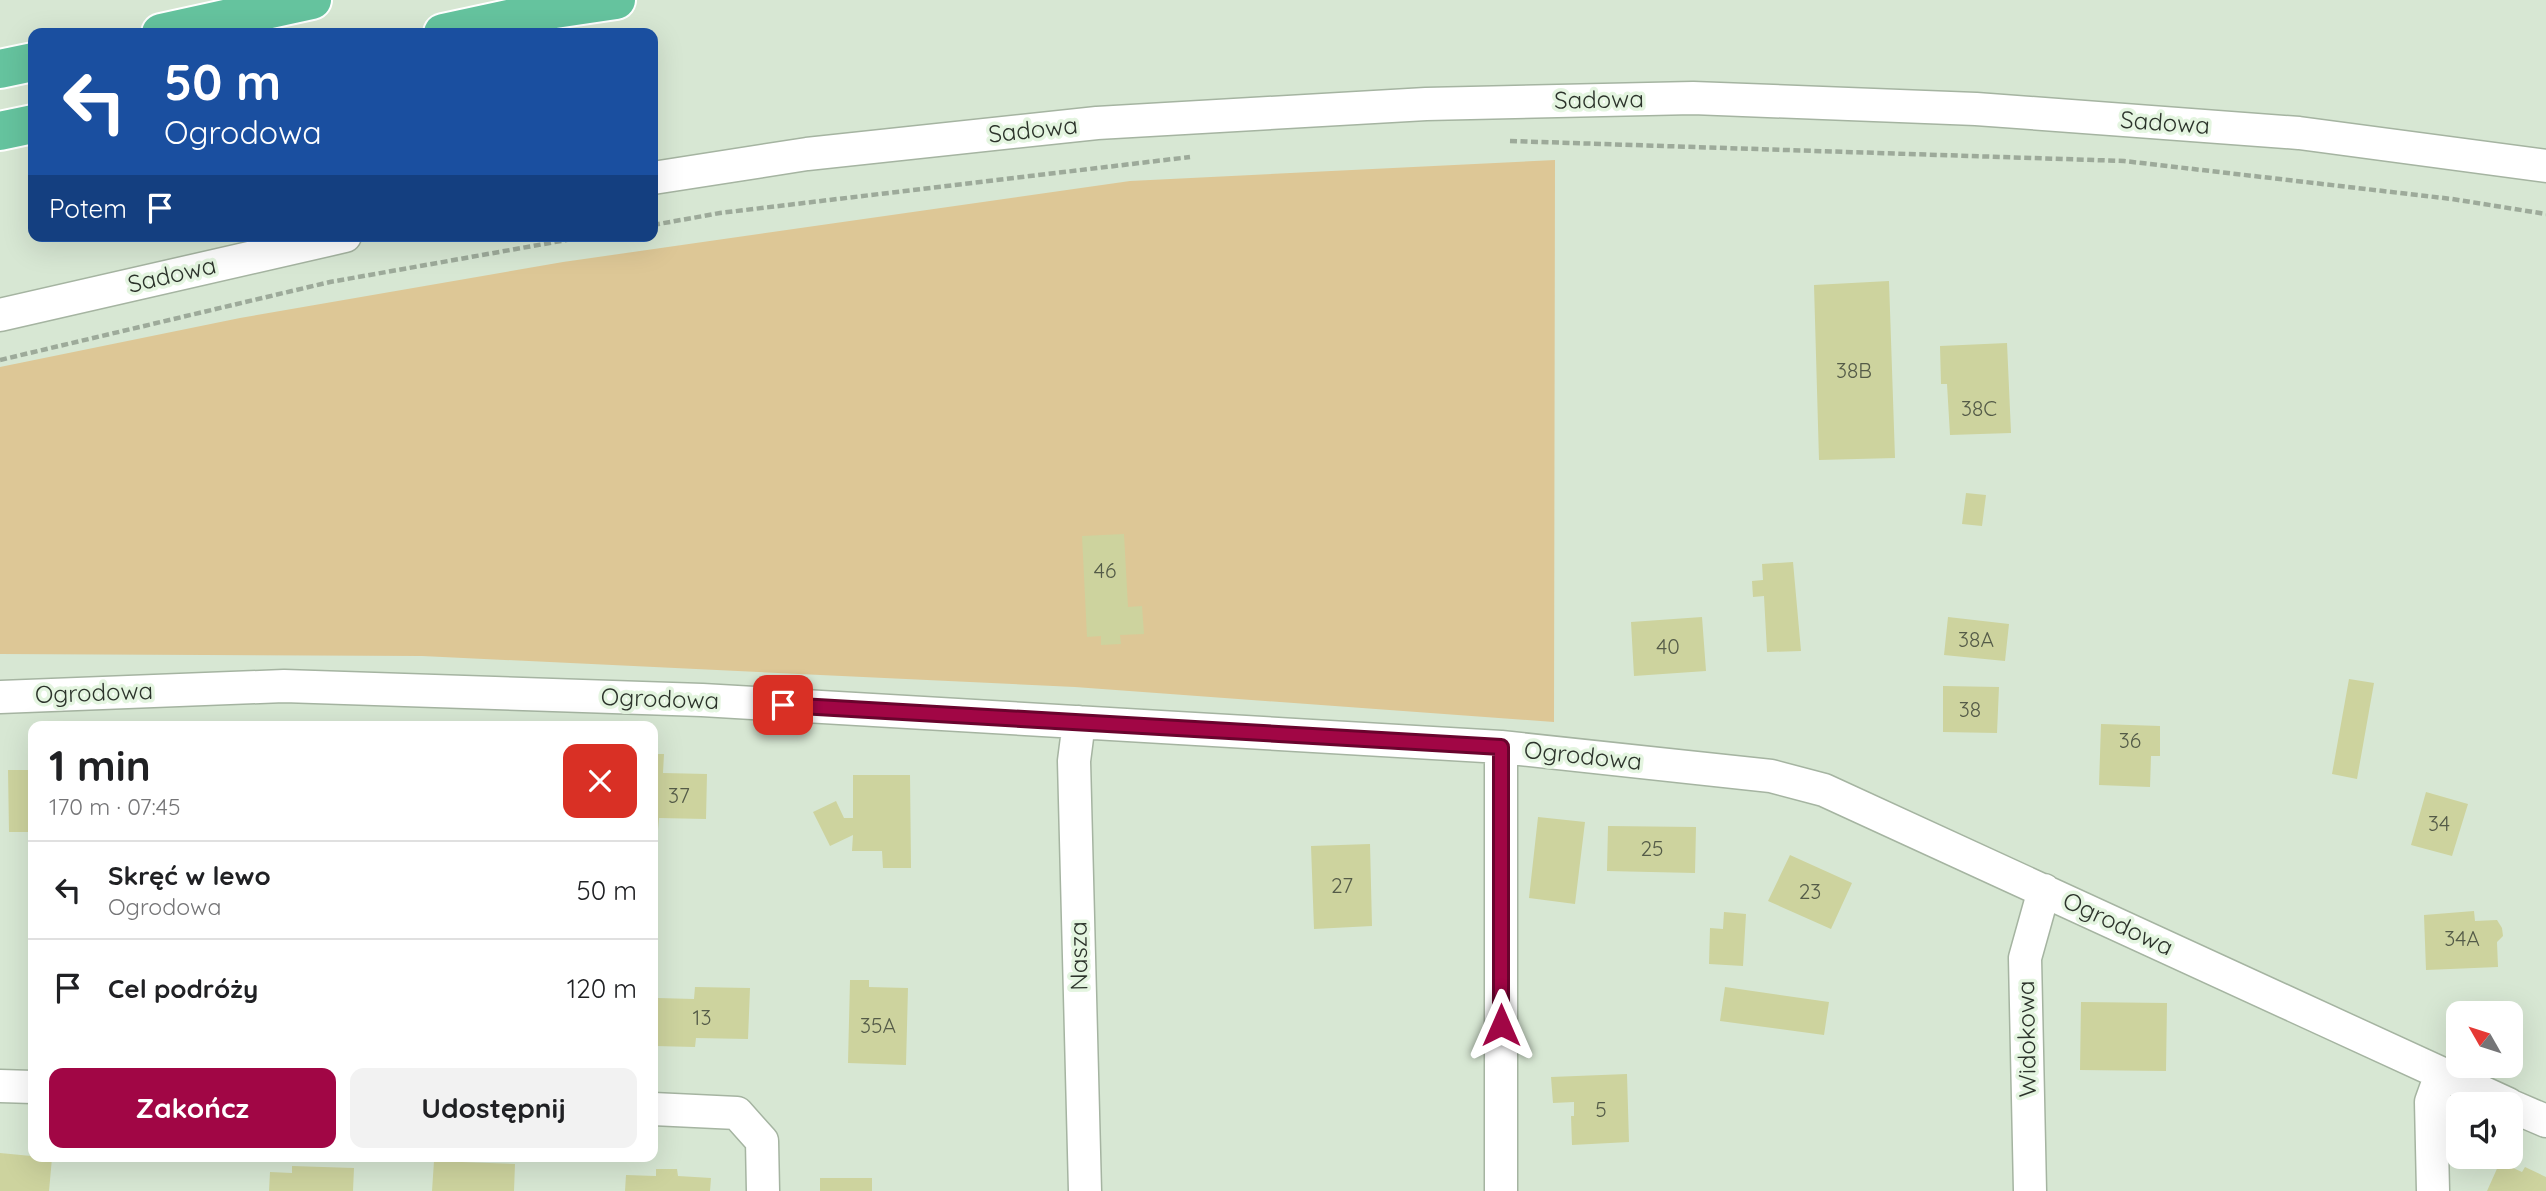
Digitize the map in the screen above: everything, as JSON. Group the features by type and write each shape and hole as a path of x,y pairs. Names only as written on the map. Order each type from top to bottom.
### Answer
{"highway":[{"path":"185,28 312,0"},
{"path":"466,28 555,9 616,0"},
{"path":"0,69 28,63"},
{"path":"0,131 28,125"}],"street":[{"name":"Sadowa","path":"658,177 807,154 1097,123 1426,104 1692,98 1976,108 2299,133 2546,166"},
{"name":"Sadowa","path":"0,315 319,242"},
{"name":"Ogrodowa","path":"0,697 284,686 702,700 1501,747 1771,776 1824,790 2481,1092"},
{"name":"Nasza","path":"1079,722 1074,761 1085,1191"},
{"path":"1501,747 1501,1191"},
{"name":"Widokowa","path":"2030,1191 2025,958 2044,890"},
{"path":"2433,1191 2431,1102 2441,1074"},
{"path":"0,1086 28,1087"},
{"path":"658,1110 737,1112 762,1141 763,1191"},
{"name":"Ogrodowa","path":"2523,1111 2546,1121"}],"path":[{"path":"1501,141 2124,161 2452,199 2546,214"},
{"path":"658,224 720,213 1196,156"},
{"path":"0,360 330,282 555,242"}],"shaded area":[{"path":"1555,160 1554,722 1075,687 422,656 0,654 0,367 240,318 563,262 1130,181"}],"building":[{"path":"1889,281 1895,458 1819,460 1814,285"},
{"path":"2007,343 2011,433 1950,435 1947,384 1941,384 1940,346"},
{"path":"1966,493 1986,495 1982,526 1962,524"},
{"path":"1124,534 1128,607 1142,606 1144,634 1120,635 1121,644 1101,645 1101,636 1087,637 1082,536"},
{"path":"1793,562 1801,651 1767,652 1764,596 1753,597 1752,581 1763,580 1762,564"},
{"path":"1702,617 1706,671 1634,676 1631,622"},
{"path":"1948,617 2009,624 2005,661 1944,655"},
{"path":"2349,679 2374,683 2357,779 2332,774"},
{"path":"1943,686 1999,687 1997,733 1943,732"},
{"path":"2101,724 2160,726 2160,756 2151,756 2150,787 2099,785"},
{"path":"658,754 664,754 663,773 707,774 706,819 659,818 658,830"},
{"path":"8,770 28,770 28,832 9,832"},
{"path":"853,775 910,775 911,868 883,868 882,851 852,851 853,835 830,846 813,812 836,801 844,818 853,818"},
{"path":"2426,792 2468,804 2452,856 2411,845"},
{"path":"1538,817 1585,822 1575,904 1529,898"},
{"path":"1608,826 1696,827 1695,873 1607,871"},
{"path":"1370,844 1372,926 1314,929 1311,846"},
{"path":"1790,855 1852,883 1831,929 1768,901"},
{"path":"2474,911 2475,921 2497,920 2502,928 2503,936 2497,942 2498,967 2426,970 2424,915"},
{"path":"1724,912 1746,914 1743,966 1709,964 1710,928 1723,929"},
{"path":"850,980 869,980 869,987 908,988 906,1065 848,1063"},
{"path":"695,987 750,988 748,1039 696,1038 695,1047 658,1046 658,998 694,999"},
{"path":"1725,987 1829,1002 1824,1035 1720,1021"},
{"path":"2081,1002 2167,1003 2166,1071 2080,1070"},
{"path":"1627,1074 1629,1142 1572,1145 1571,1116 1574,1116 1574,1102 1553,1103 1551,1077"},
{"path":"0,1153 28,1156 28,1162 52,1162 49,1191 0,1191"},
{"path":"434,1162 515,1164 514,1191 432,1191"},
{"path":"292,1166 354,1168 353,1191 269,1191 270,1172 292,1173"},
{"path":"2525,1167 2546,1177 2546,1191 2487,1191 2497,1169 2515,1169 2522,1172"},
{"path":"656,1169 677,1169 678,1176 711,1178 710,1191 625,1191 626,1175 656,1176"},
{"path":"820,1178 872,1178 872,1191 820,1191"}],"route":[{"path":"783,705 1501,747 1501,1025"}]}
